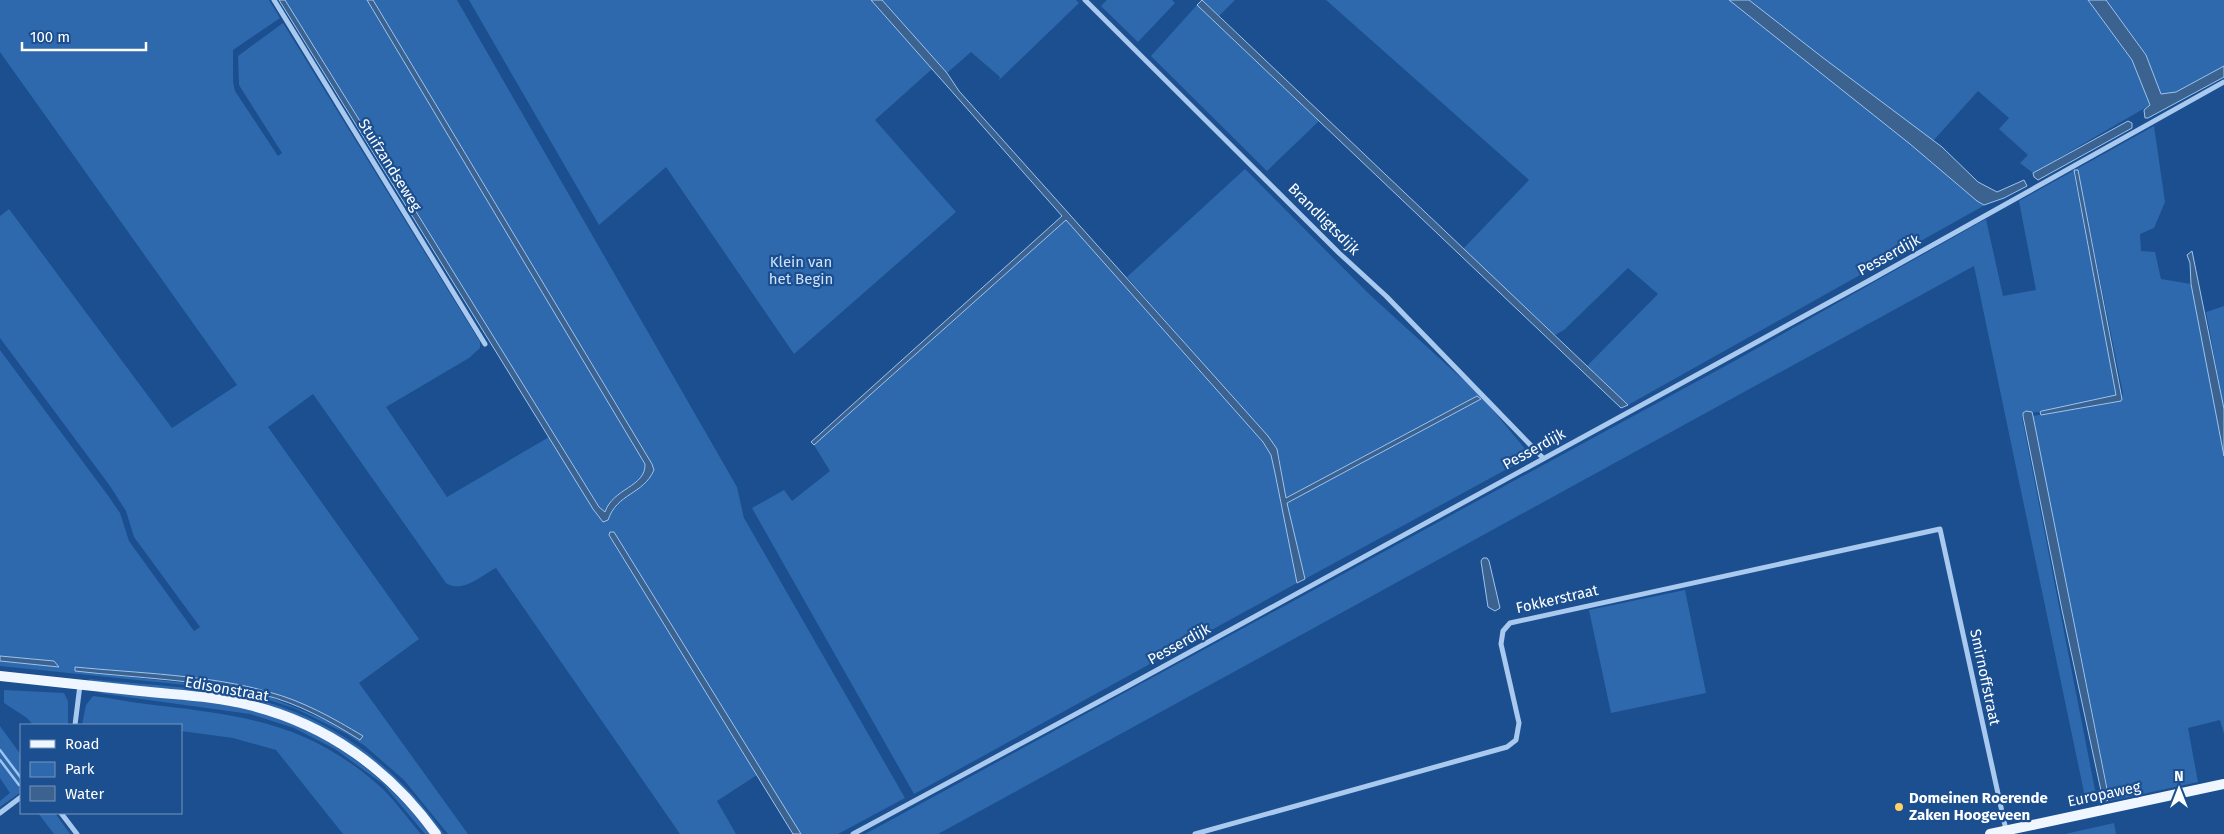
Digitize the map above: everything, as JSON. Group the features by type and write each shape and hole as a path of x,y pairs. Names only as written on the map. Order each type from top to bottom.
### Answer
{"main road":[{"name":"Edisonstraat","path":"0,676 211,698 249,705 292,718 316,728 365,759 409,800 436,834"},
{"name":"Europaweg","path":"1990,834 2224,784"}],"street":[{"name":"Stuifzandseweg","path":"274,0 485,344"},
{"name":"Brandligtsdijk","path":"1085,0 1339,253 1386,296 1543,458"},
{"name":"Pesserdijk","path":"853,834 1126,688 1879,275 2224,82"},
{"name":"Smirnoffstraat","path":"1940,529 2006,830"},
{"name":"Fokkerstraat","path":"1195,834 1507,747 1516,740 1519,724 1501,644 1503,631 1510,623 1940,529"},
{"path":"75,724 80,685"},
{"path":"0,813 20,798"},
{"path":"62,814 77,834"}],"green space":[{"path":"0,0 269,0 280,18 233,50 233,82 235,91 278,156 282,153 239,85 238,56 283,23 480,342 480,348 469,358 386,407 447,497 549,437 603,522 615,505 646,482 654,470 652,464 373,0 457,0 737,487 744,518 905,798 838,834 801,834 612,531 609,535 757,775 717,801 736,834 680,834 496,568 465,585 452,586 446,583 313,394 268,427 419,639 359,683 468,834 448,834 404,780 365,746 347,734 296,709 263,698 206,687 0,666 0,661 58,667 54,661 0,656 0,350 120,513 129,541 194,631 200,627 134,537 126,511 110,486 0,338 0,216 9,209 172,428 237,385 0,52","holes":["75,668 231,683 269,691 362,736 359,740 335,724 265,695 232,688 75,671"]},
{"path":"285,0 367,0 645,464 644,472 640,478 609,504 605,513 599,507"},
{"name":"Klein van het Begin","path":"469,0 871,0 932,69 875,120 956,212 794,354 666,167 599,225"},
{"path":"882,0 1076,0 1079,3 999,80 1000,77 971,52 947,73"},
{"path":"1107,0 1172,0 1175,3 1138,42 1101,6"},
{"path":"1202,0 1235,0 1219,16"},
{"path":"1326,0 1729,0 1930,159 1971,196 1985,205 1628,405 1587,366 1658,294 1628,268 1564,330 1555,335 1463,249 1529,180"},
{"path":"1749,0 2088,0 2132,60 2150,105 2033,173 2020,163 2028,155 1999,129 2009,118 1978,91 1933,141 1886,108"},
{"path":"2106,0 2224,0 2224,66 2176,92 2161,94 2146,55"},
{"path":"1197,5 1319,121 1267,171 1151,56"},
{"path":"2154,126 2165,202 2154,228 2140,234 2141,251 2155,252 2161,279 2191,284 2224,456 2224,734 2220,720 2188,728 2198,782 2110,801 2033,416 2121,401 2123,394 2078,170 2074,174 2116,395 2040,412 2023,413 2022,417 2097,800 2086,802 1974,266 938,834 865,834 1738,359 1986,219 2003,296 2036,290 2019,201"},
{"path":"1245,169 1368,293 1483,398 1531,456 1305,579 1287,503 1481,399 1477,396 1286,498 1279,457 1274,444 1127,277"},
{"path":"1066,220 1263,442 1271,455 1297,583 914,794 752,508 784,490 792,501 830,471 814,445"},
{"path":"2224,306 2224,409 2206,312"},
{"path":"1685,590 1706,693 1611,713 1589,610"},
{"path":"89,679 213,691 254,699 311,719 362,749 385,767 426,810 444,834 441,834 400,786 377,765 352,746 298,716 269,705 238,697 90,681"},
{"path":"4,690 64,693 68,701 68,724 32,724 27,718 4,703"},
{"path":"98,693 229,705 274,717 301,727 326,740 372,773 393,792 431,834 425,834 383,784 335,749 294,728 250,714"},
{"path":"93,696 239,717 295,733 349,762 376,783 394,801 421,834 343,834 276,750 233,738 182,731 182,724 82,724 86,705"},
{"path":"0,726 20,754 20,793 0,807 0,801 10,793 0,778"},
{"path":"39,814 56,814 70,834 54,834"},
{"path":"2114,823 2116,834 2065,834"}],"water":[{"path":"279,0 285,0 599,507 605,512 615,498 640,478 644,472 645,464 367,0 373,0 652,464 654,470 649,478 643,485 617,504 608,520 603,522 593,509"},
{"path":"871,0 882,0 947,73 959,91 1268,436 1277,449 1286,498 1477,396 1481,399 1287,503 1305,579 1297,583 1271,455 1263,442 1066,220 814,445 811,442 1062,216"},
{"path":"1202,0 1628,405 1621,408 1197,5"},
{"path":"1729,0 1749,0 1942,147 1978,182 1997,192 2024,180 2027,186 2004,198 1984,205 1977,201 1910,144"},
{"path":"2088,0 2106,0 2146,55 2161,94 2176,92 2224,66 2224,77 2145,118 2144,110 2150,105 2132,60"},
{"path":"2128,121 2132,123 2132,128 2038,180 2034,177 2033,173"},
{"path":"2074,170 2078,170 2122,399 2121,401 2041,415 2040,412 2042,411 2116,395"},
{"path":"2192,251 2224,409 2224,456 2191,284 2190,263 2187,255"},
{"path":"2026,411 2032,412 2033,416 2109,799 2107,801 2103,800 2062,610 2023,416 2023,413"},
{"path":"610,532 614,532 801,834 793,834 609,535"},
{"path":"1483,558 1487,558 1489,561 1500,608 1495,611 1488,607 1481,561"},
{"path":"0,656 54,661 59,667 0,661"},
{"path":"75,667 173,675 247,686 306,705 363,736 360,740 313,713 264,695 218,686 75,671"}],"waterway":[{"path":"0,750 20,777"},
{"path":"0,760 19,785"}],"place":[{"name":"Domeinen Roerende Zaken Hoogeveen","path":"1899,807"}]}
